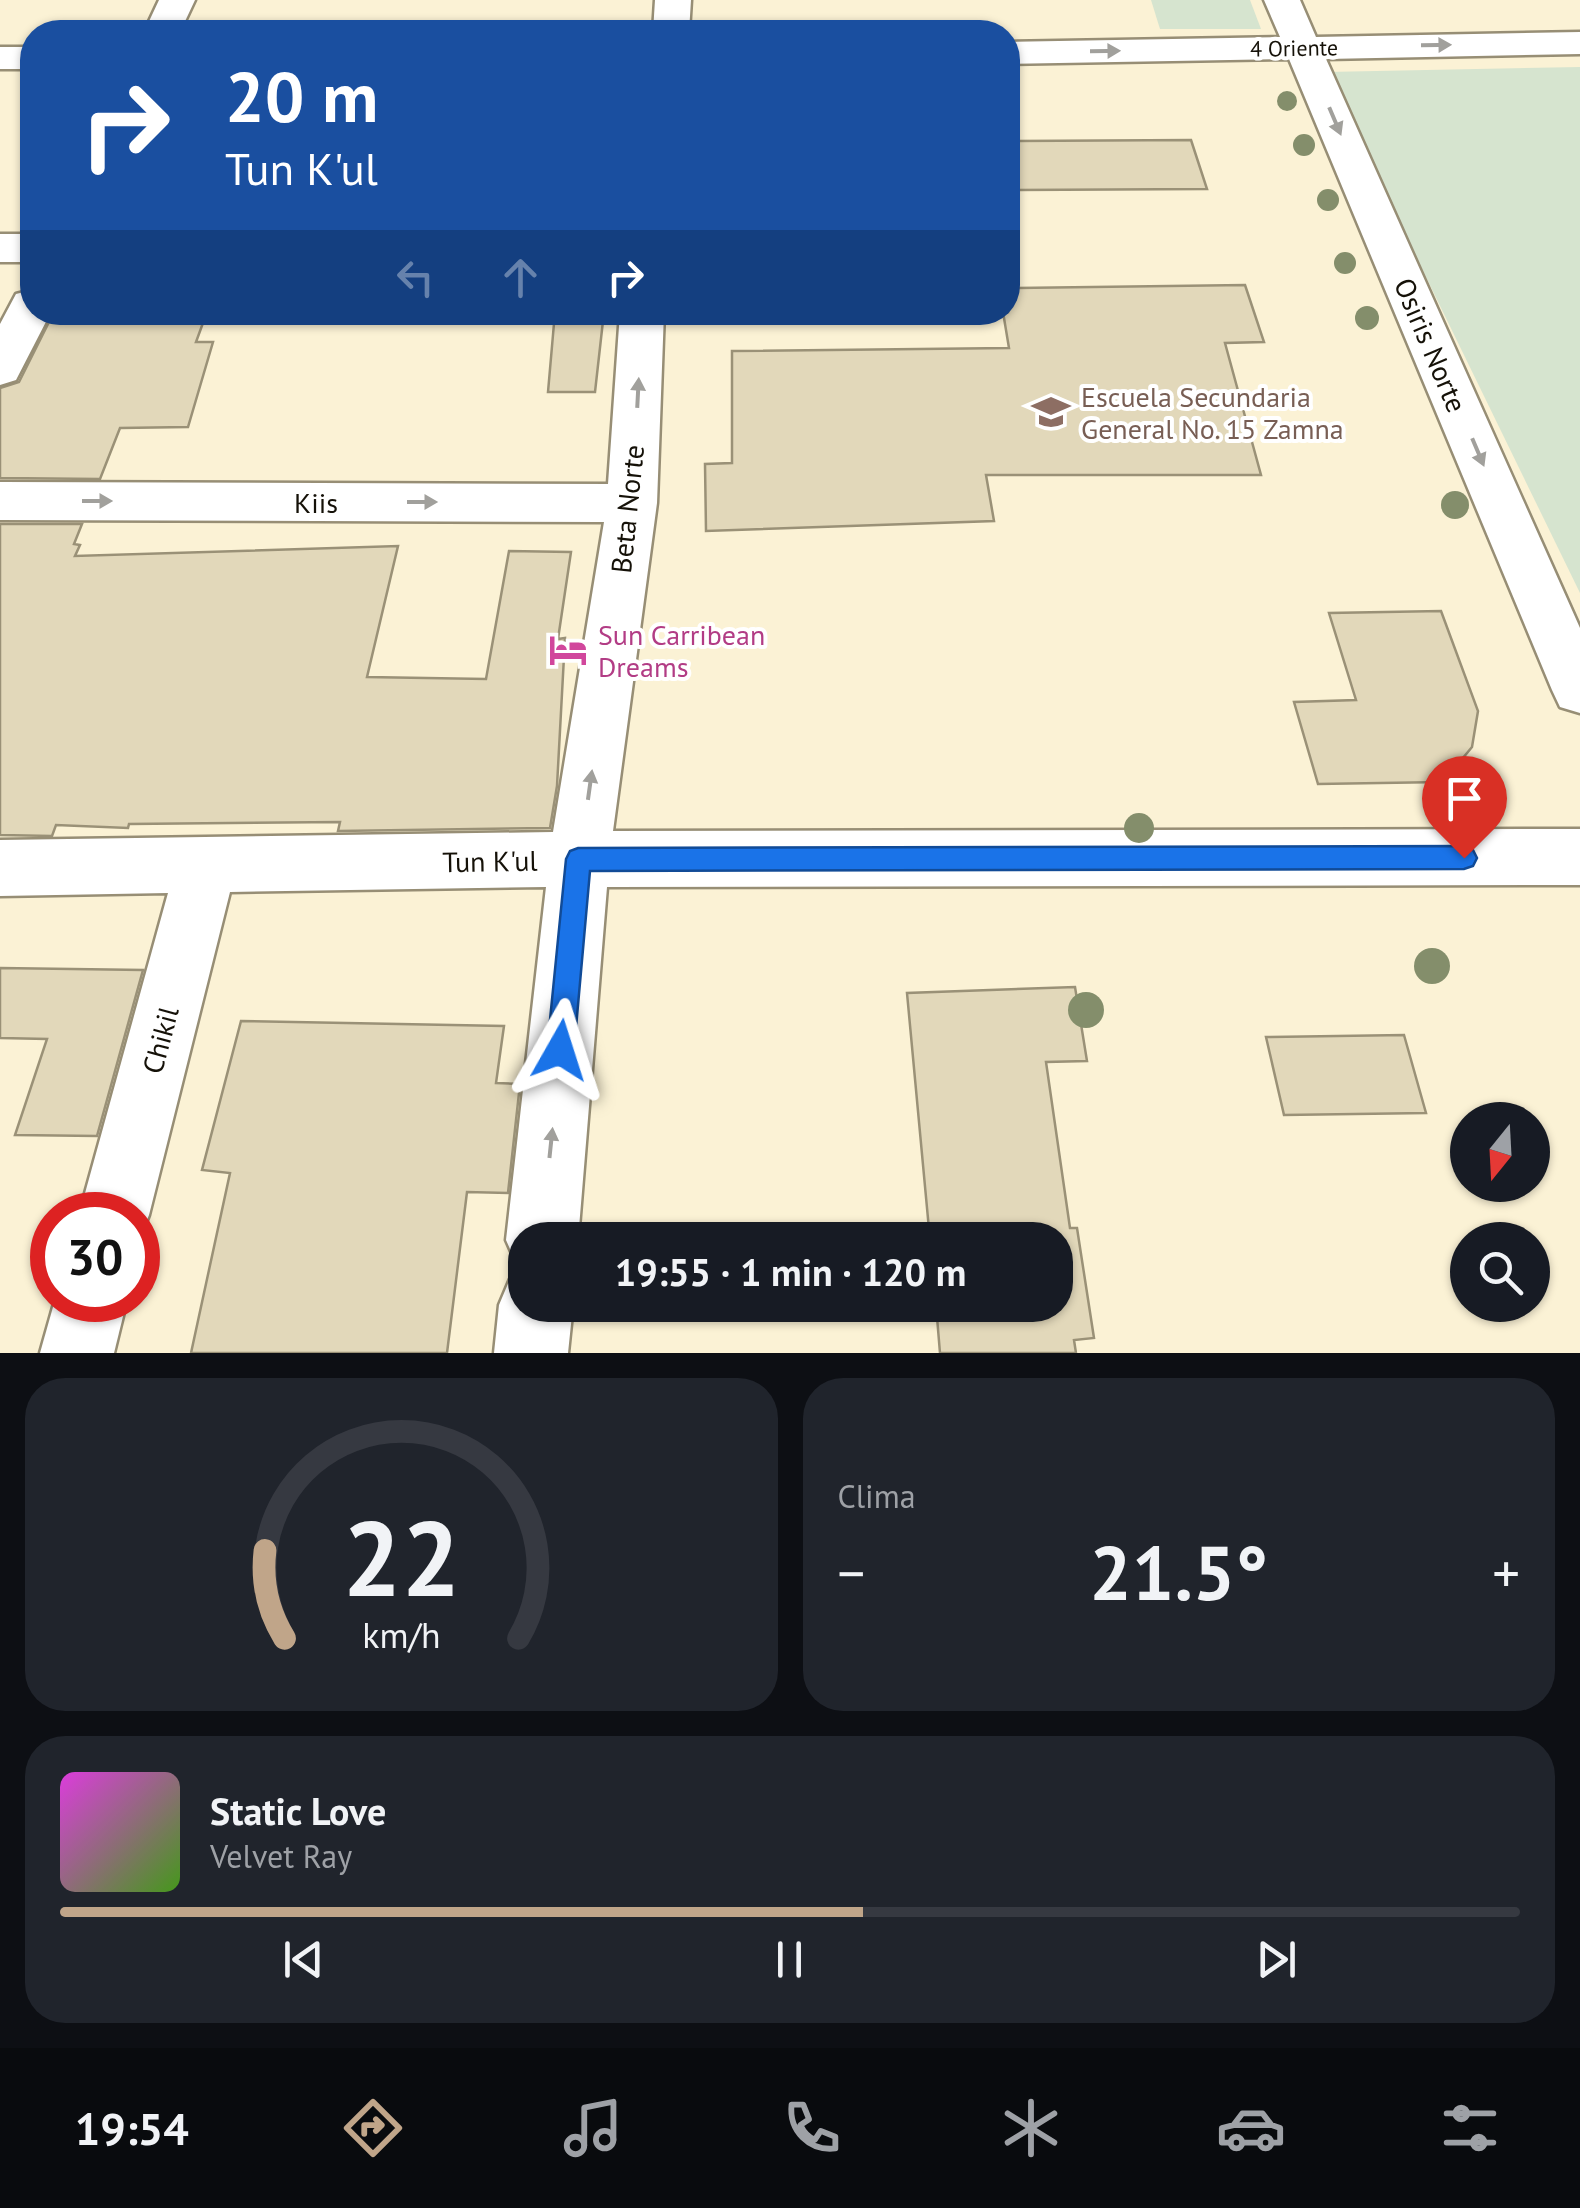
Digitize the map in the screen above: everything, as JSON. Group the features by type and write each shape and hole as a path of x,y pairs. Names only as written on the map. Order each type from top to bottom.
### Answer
{"street":[{"name":"Osiris Norte","path":"1282,0 1580,690"},
{"name":"4 Oriente","path":"1020,53 1580,43"},
{"path":"0,370 22,325"},
{"name":"Beta Norte","path":"544,1222 578,859 632,503 641,325"},
{"name":"Kiis","path":"0,500 632,503"},
{"name":"Tun K'ul","path":"0,868 578,859 1580,858"},
{"name":"Chikil","path":"120,1192 206,866"},
{"path":"77,1353 85,1322"},
{"path":"531,1353 534,1322"}],"green space":[{"path":"1151,0 1250,0 1261,29 1160,29"},
{"path":"1580,67 1580,593 1326,72"}],"building":[{"path":"1191,140 1207,189 1020,190 1020,141"},
{"path":"1245,285 1264,342 1225,343 1261,475 986,475 994,521 706,531 705,464 732,463 732,351 1009,348 1005,325 1020,325 1020,288"},
{"path":"48,325 202,325 196,342 213,342 188,427 120,428 100,479 0,478 0,388 19,382"},
{"path":"554,325 603,325 595,392 548,392"},
{"path":"0,524 82,524 74,544 80,545 75,556 398,546 367,677 486,679 509,551 571,552 558,639 565,638 557,786 550,828 338,831 340,822 129,824 128,828 56,825 52,836 0,835"},
{"path":"1441,611 1478,711 1472,747 1443,782 1318,784 1294,702 1356,700 1329,613"},
{"path":"0,968 143,970 97,1136 15,1135 47,1039 0,1038"},
{"path":"1075,987 1087,1061 1046,1062 1069,1222 928,1222 907,993"},
{"path":"241,1021 504,1026 496,1083 520,1084 508,1193 467,1192 447,1353 191,1353 230,1173 202,1170"},
{"path":"1404,1035 1426,1113 1284,1115 1266,1037"},
{"path":"1073,1228 1077,1228 1094,1338 1074,1340 1076,1353 940,1353 937,1322 1073,1322"}],"place":[{"name":"Escuela Secundaria General No. 15 Zamna","path":"1051,412"},
{"name":"Sun Carribean Dreams","path":"568,650"}],"route":[{"path":"560,1050 578,859 1464,858"}]}
